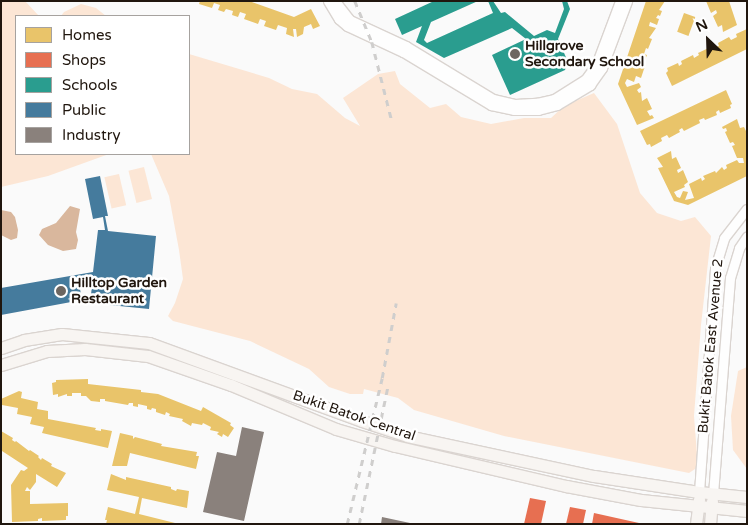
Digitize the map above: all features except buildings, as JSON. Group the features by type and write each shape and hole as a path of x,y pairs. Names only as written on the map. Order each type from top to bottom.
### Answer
{"main road":[{"name":"Bukit Batok Central","path":"1,348 24,340 62,334 149,343 407,436 584,474 713,494 747,497"},
{"name":"Bukit Batok Central","path":"1,365 47,351 85,349 148,356 231,385 336,428 395,446 488,469 640,500 747,511"},
{"path":"696,524 699,492"},
{"path":"710,524 713,494"}],"street":[{"path":"328,1 339,19 347,26 411,57 491,105 514,110 538,110 557,105 590,85 602,68 627,1"},
{"path":"335,1 350,20 406,46 493,99 515,104 537,103 554,99 585,80 596,65 620,1"},
{"name":"Bukit Batok East Avenue 2","path":"699,492 716,268 724,238 747,208"},
{"name":"Bukit Batok East Avenue 2","path":"713,494 728,296 733,263 747,236"}],"shaded area":[{"path":"1,1 25,1 38,15 15,15 15,155 106,155 48,176 1,187"},
{"path":"81,4 96,8 105,15 62,15"},
{"path":"190,54 269,78 292,89 317,94 345,118 360,126 343,98 378,74 395,71 400,84 430,108 446,104 461,117 491,124 524,118 551,118 564,106 594,93 617,124 640,193 657,213 681,221 695,217 711,236 701,325 694,416 698,467 689,473 504,436 414,410 398,398 364,389 363,394 350,394 329,387 309,369 250,341 173,321 168,316 175,303 183,279 169,196 151,155 190,155"},
{"path":"144,167 152,199 136,203 128,171"},
{"path":"119,174 126,205 112,209 104,177"},
{"path":"70,206 80,209 76,232 78,240 76,249 63,251 48,245 39,235 42,229 56,223"},
{"path":"1,210 11,212 15,217 18,230 17,238 11,240 1,235"},
{"path":"747,367 747,469 733,450 731,416 738,371"}],"railway":[{"path":"355,1 372,42 392,121"},
{"path":"347,524 382,378 396,303"},
{"path":"359,524 388,385"}],"place":[{"name":"Hillgrove Secondary School","path":"515,54"},
{"name":"Hilltop Garden Restaurant","path":"61,291"}]}
